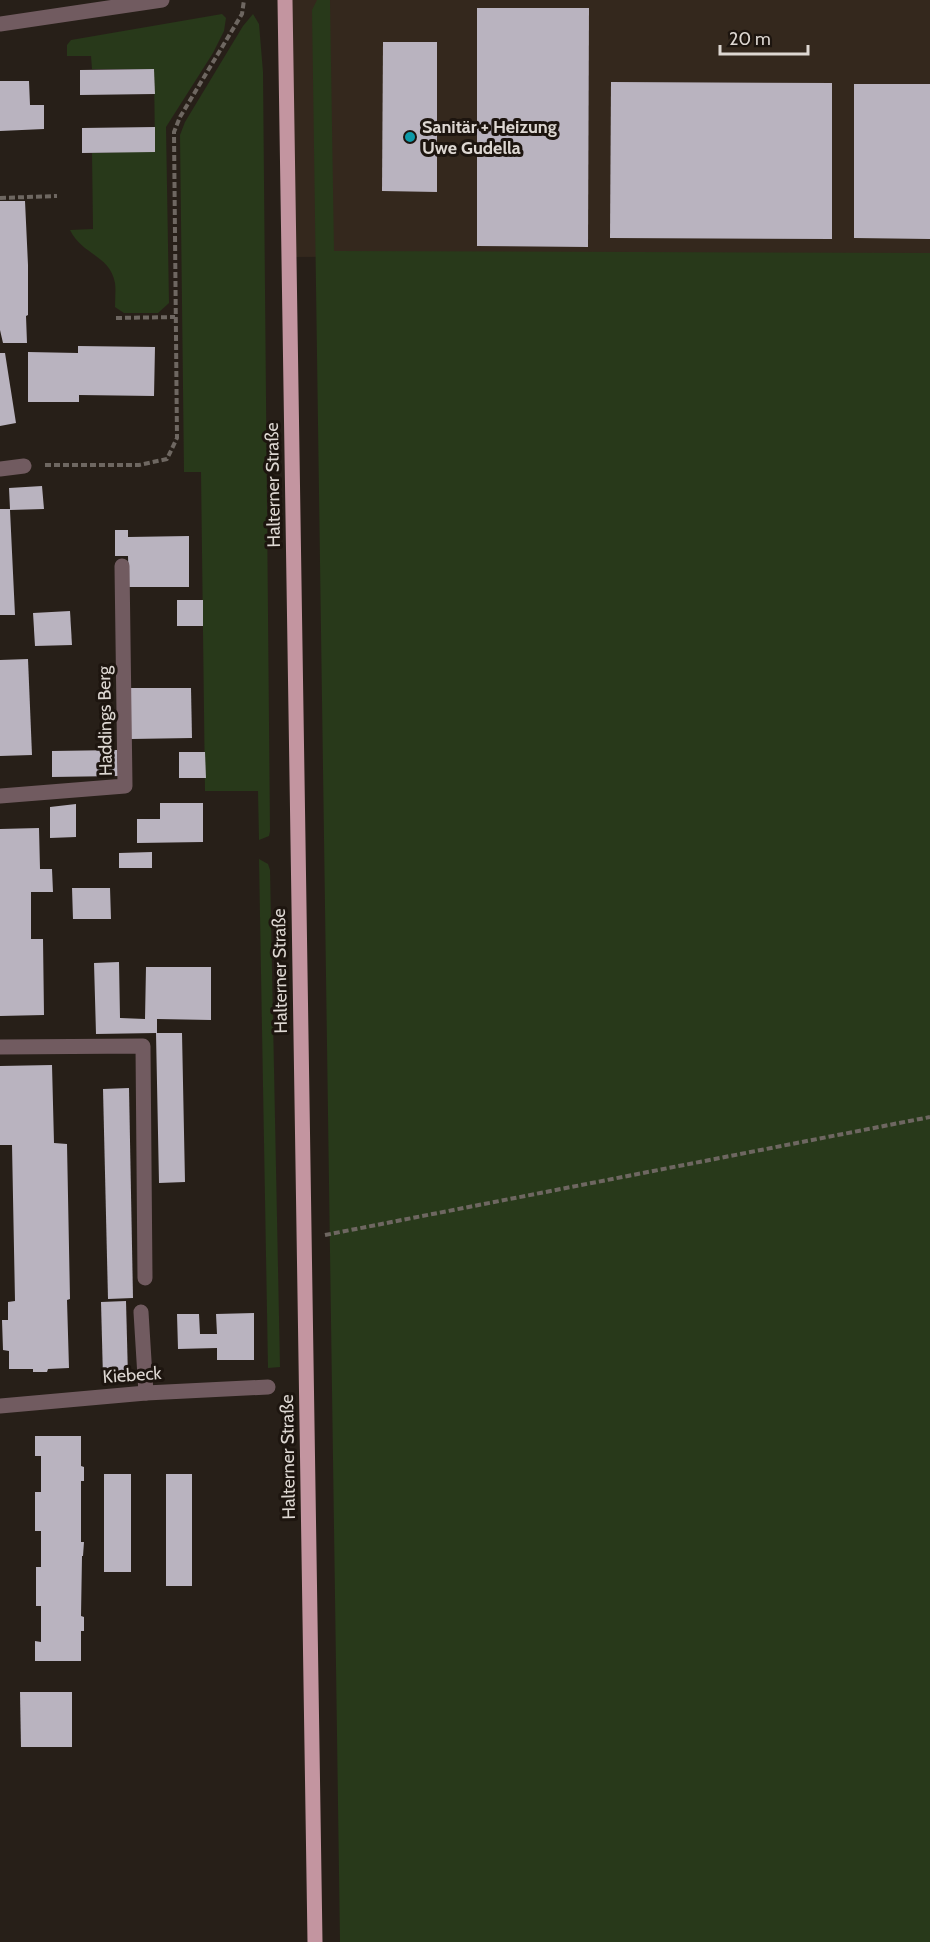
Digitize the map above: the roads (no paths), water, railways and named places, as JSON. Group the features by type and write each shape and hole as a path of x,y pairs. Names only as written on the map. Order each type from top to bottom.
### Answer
{"main road":[{"name":"Halterner Straße","path":"285,0 315,1942"}],"street":[{"path":"0,24 162,0"},
{"path":"0,469 24,466"},
{"name":"Haddings Berg","path":"0,796 125,786 122,566"},
{"path":"0,1047 143,1046 145,1278"},
{"path":"141,1312 146,1393"},
{"name":"Kiebeck","path":"0,1406 146,1393 267,1387"}],"place":[{"name":"Sanitär + Heizung Uwe Gudella","path":"410,137"}]}
